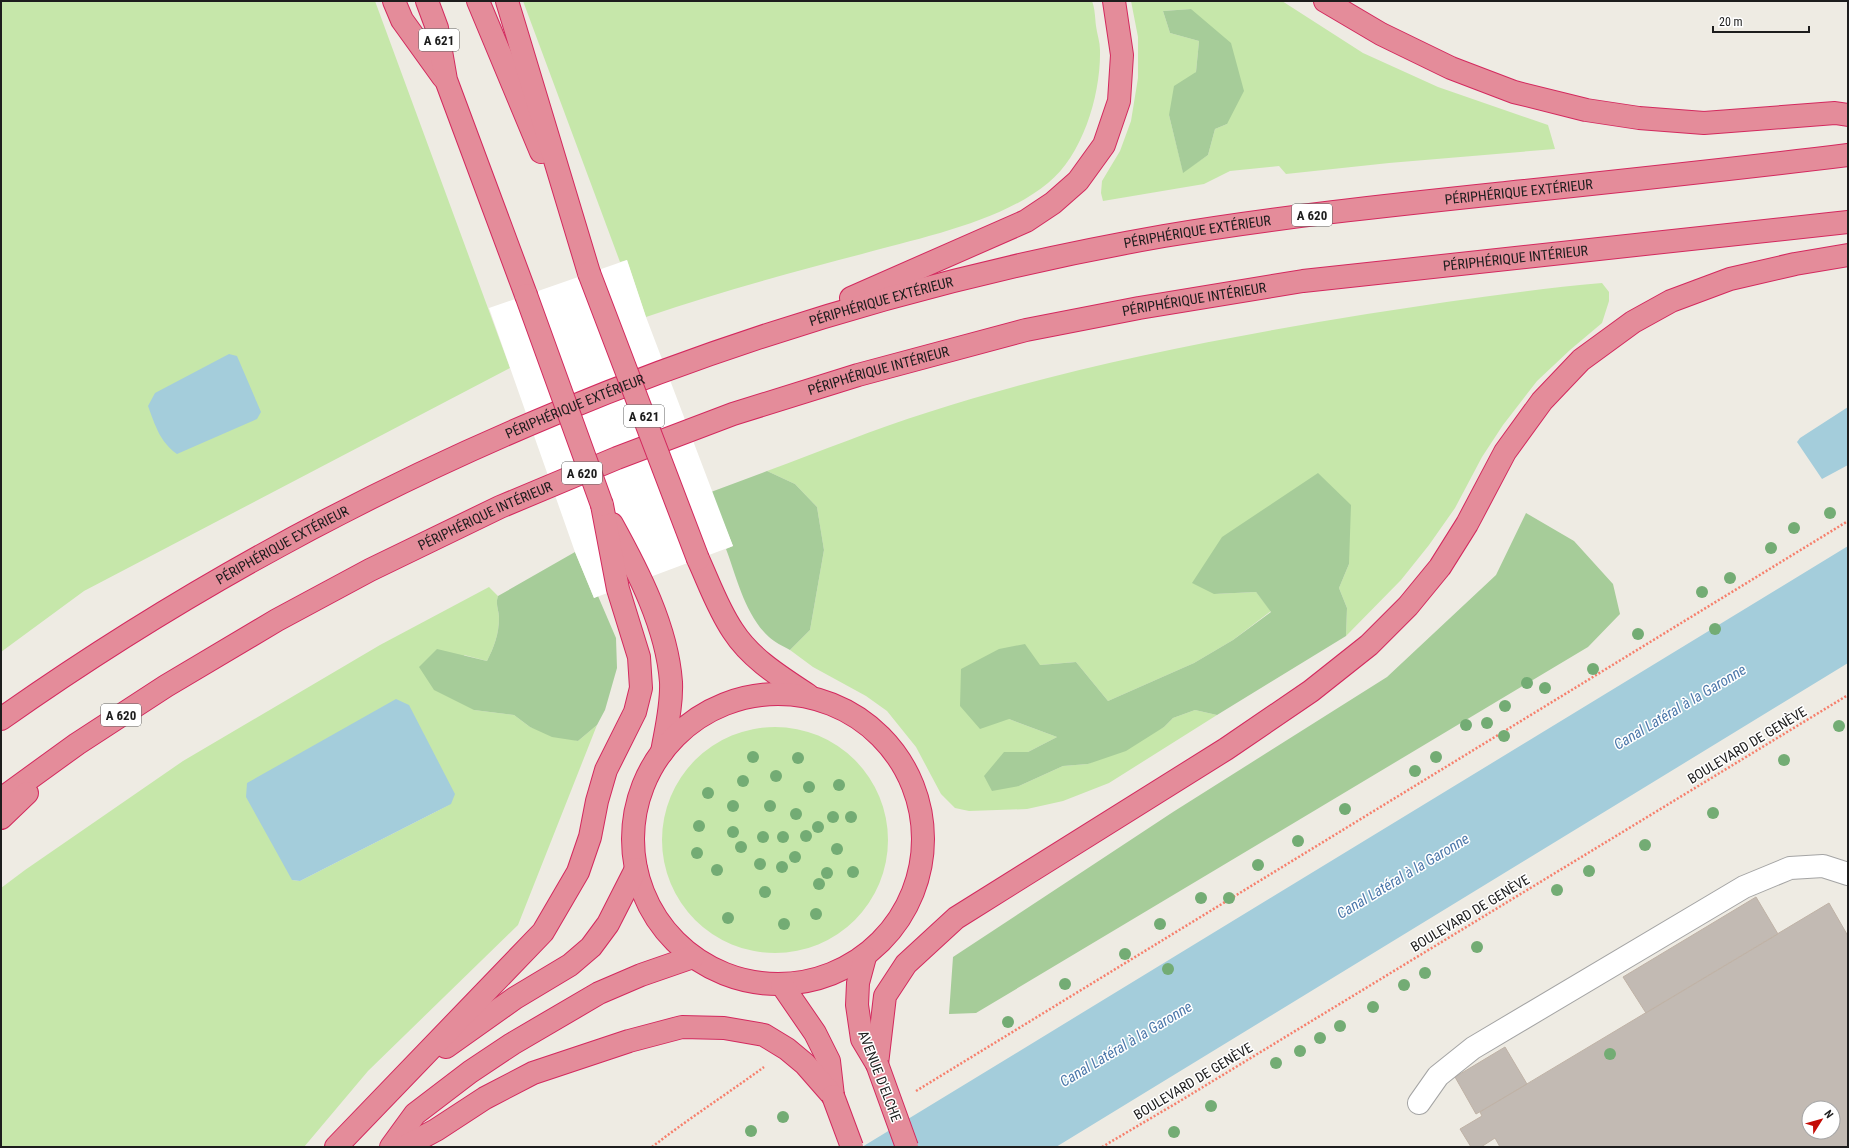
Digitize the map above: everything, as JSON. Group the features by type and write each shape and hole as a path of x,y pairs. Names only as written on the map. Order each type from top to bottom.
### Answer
{"highway":[{"path":"394,1 402,20 446,80"},
{"name":"A 621","path":"427,1 437,28 446,80 602,505 642,580 661,634 671,682 670,708 662,752"},
{"name":"A 621","path":"478,1 588,265 698,559 722,613 748,651 777,675 812,698"},
{"path":"507,1 588,265"},
{"path":"786,328 1026,221 1053,203 1078,181 1104,145 1119,101 1122,55 1114,1"},
{"path":"1325,1 1381,34 1451,68 1514,92 1586,110 1639,118 1704,123 1835,113 1848,115"},
{"name":"PÉRIPHÉRIQUE EXTÉRIEUR","path":"1,719 57,679 161,614 270,550 422,472 532,422 673,367 786,328 985,272 1165,236 1265,220 1708,172 1848,155"},
{"name":"PÉRIPHÉRIQUE INTÉRIEUR","path":"1,799 77,744 166,686 277,620 370,570 500,507 617,458 734,414 858,375 1026,330 1140,308 1303,281 1848,222"},
{"path":"877,1064 885,996 906,964 956,918 1226,749 1311,691 1369,645 1408,606 1440,567 1467,524 1505,452 1542,401 1581,360 1633,322 1671,301 1730,279 1796,264 1848,255"},
{"path":"336,1147 543,932 578,872 590,837 597,801 606,770 635,712 641,688 639,658 618,589 602,505"},
{"path":"1,710 57,679"},
{"path":"778,694 812,698 850,713 883,738 907,772 921,811 924,852 914,892 894,928 865,957 839,972 811,982 782,985 750,982 720,973 693,957 667,933 647,902 636,869 633,838 636,808 646,778 662,752 685,728 713,709 745,697 778,694"},
{"path":"1,818 77,744"},
{"path":"402,1079 515,998 570,965 591,947 608,924 636,869"},
{"path":"391,1147 415,1114 470,1072 512,1044 599,993 641,975 693,957"},
{"name":"AVENUE D'ELCHE","path":"865,957 858,983 857,1005 862,1039 877,1064 907,1147"},
{"path":"782,985 814,1033 829,1062 833,1096 852,1147"},
{"path":"404,1147 436,1130 485,1098 533,1073 629,1041 682,1027 724,1028 764,1035 787,1049 805,1064 833,1096"}],"lane":[{"path":"1419,1103 1438,1076 1473,1048 1744,887 1790,868 1823,866 1848,874"}],"path":[{"path":"914,1093 1848,521"},
{"name":"BOULEVARD DE GENÈVE","path":"1102,1147 1194,1093 1848,695"},
{"path":"652,1147 686,1121 731,1092 770,1062"}],"green space":[{"path":"1,1 375,1 510,368 84,591 1,652"},
{"path":"523,1 1092,1 1100,47 1097,85 1088,122 1071,157 1048,183 1029,197 984,218 934,235 807,268 646,317 627,260 620,262"},
{"path":"1131,1 1282,1 1363,53 1438,87 1548,125 1555,149 1389,163 1286,174 1279,166 1230,171 1204,184 1103,201 1101,193 1102,181 1120,151 1131,121 1138,78 1138,37","holes":["1191,9 1227,124 1215,129 1208,155 1183,172 1169,115 1196,72 1199,41 1170,33 1163,11"]},
{"path":"1191,9 1231,43 1244,91 1227,124 1215,129 1208,155 1183,173 1169,115 1174,86 1196,72 1199,41 1170,33 1163,11"},
{"path":"1602,283 1609,292 1609,301 1602,323 1537,381 1503,425 1482,457 1455,508 1429,545 1401,580 1346,636 1347,608 1339,588 1349,564 1214,594 1256,592 1271,611 1233,640 1194,663 1108,701 1076,662 1040,665 1009,719 1057,737 1028,752 1004,752 1019,786 1063,766 1088,764 1164,727 1173,718 1195,710 1217,715 1109,783 1063,801 1027,809 969,811 955,808 941,794 916,747 887,711 866,696 813,667 790,650 810,630 824,550 817,507 795,484 767,471 929,412 1092,367 1202,343 1367,314 1513,293"},
{"path":"767,471 795,484 817,507 824,550 810,630 790,650 769,637 754,618 748,607 726,549 733,546 711,492"},
{"path":"1318,473 1351,505 1349,564 1339,588 1347,608 1346,636 1217,715 1195,710 1173,718 1164,727 1126,751 1088,764 1063,766 1019,786 992,791 984,776 1004,752 1028,752 1057,737 1009,719 980,729 960,706 961,669 999,649 1025,644 1040,665 1076,662 1108,701 1194,663 1233,640 1271,612 1256,592 1214,594 1192,583 1222,537"},
{"path":"1526,513 1574,541 1613,584 1620,614 1588,647 976,1013 949,1014 953,957 1173,812 1387,677 1496,575"},
{"path":"575,552 594,598 598,596 616,638 617,668 605,710 597,725 578,741 552,737 530,727 514,715 474,710 434,690 419,667 437,649 487,661 494,645 498,630 498,596"},
{"path":"489,587 498,596 497,602 499,624 494,645 487,661 464,655 474,710 514,715 530,727 578,741 597,725 518,925 368,1071 304,1147 1,1147 1,888 183,761 380,645","holes":["451,804 300,881 292,880"]},
{"path":"764,727 786,727 808,731 828,740 847,752 863,768 875,787 884,807 888,829 888,851 884,873 880,883 863,912 847,928 828,940 808,949 786,953 764,953 742,949 722,940 703,928 687,912 675,893 666,873 662,851 662,829 666,807 675,787 687,768 703,752 722,740 742,731"}],"water":[{"path":"229,354 237,356 261,412 257,419 177,454 162,439 148,406 155,393"},
{"path":"1848,407 1848,465 1822,479 1797,442 1800,438"},
{"name":"Canal Latéral à la Garonne","path":"1848,546 1848,663 1056,1147 862,1147"},
{"path":"396,699 409,705 455,794 451,804 300,881 292,880 246,797 247,783"}],"pier":[{"path":"627,260 646,317 733,546 594,598 575,552 489,308"}],"building":[{"path":"1756,897 1778,934 1646,1013 1623,977"},
{"path":"1829,903 1848,936 1848,1147 1500,1147 1495,1138 1481,1147 1471,1147 1460,1129 1482,1116 1480,1112"},
{"path":"1505,1047 1527,1084 1476,1114 1455,1077"}]}
